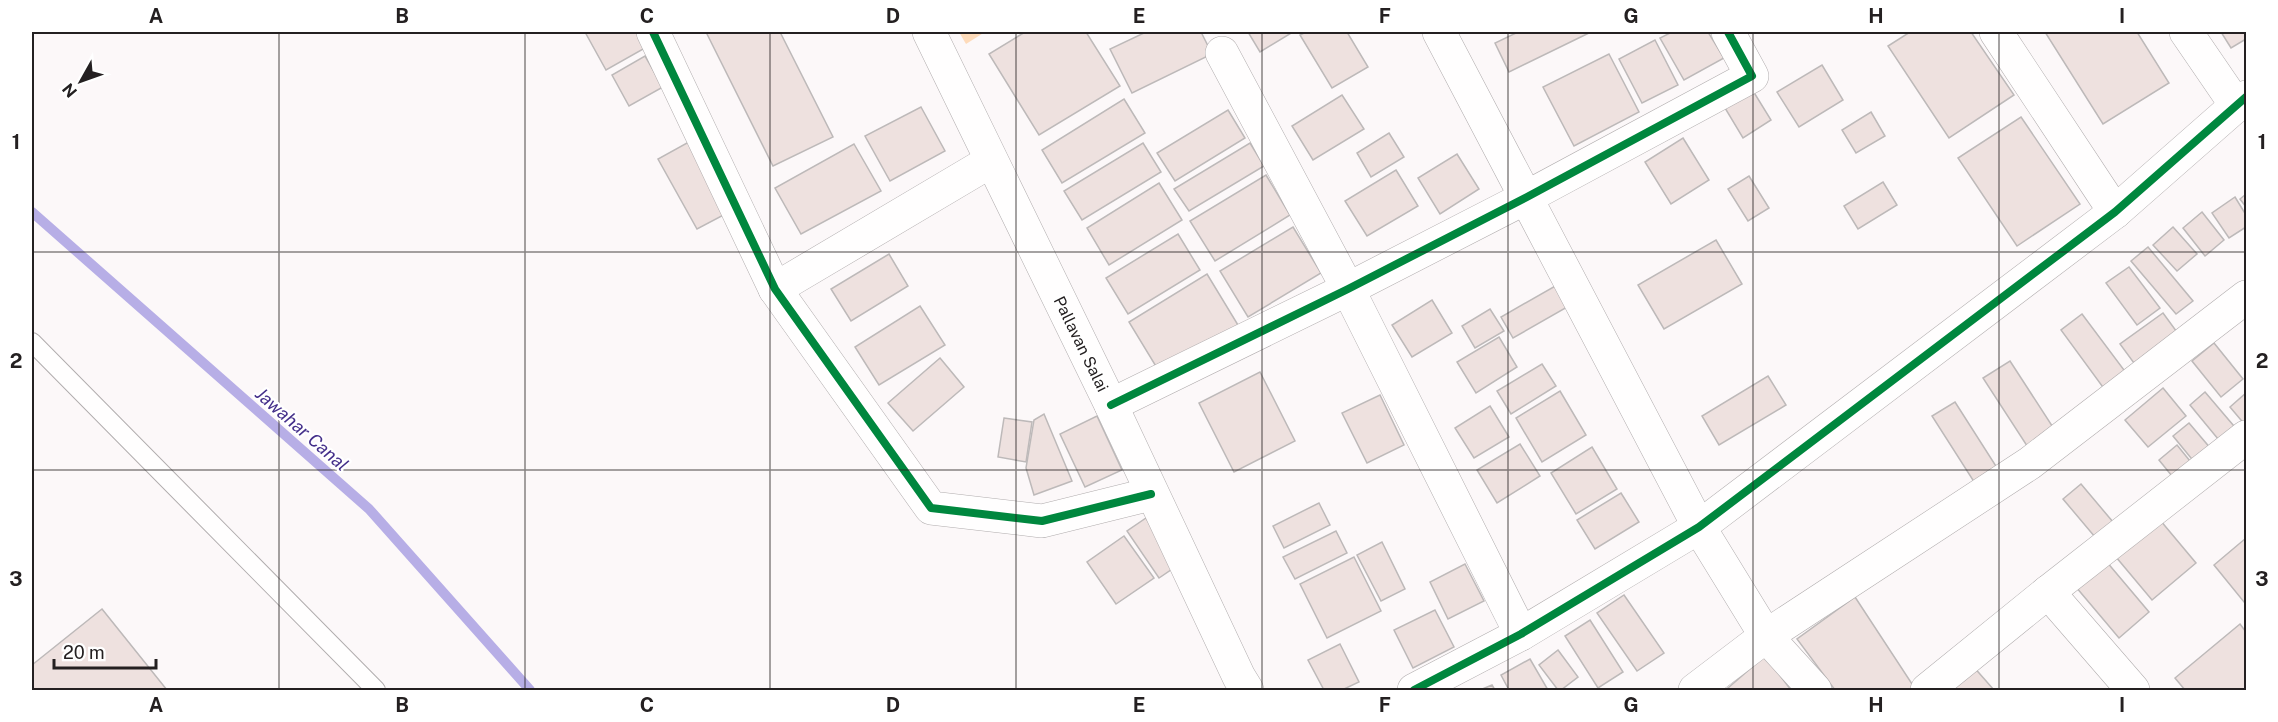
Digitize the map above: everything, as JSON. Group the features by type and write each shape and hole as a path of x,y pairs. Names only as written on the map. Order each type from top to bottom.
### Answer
{"street":[{"path":"653,32 775,289 931,508 1042,521 1151,494"},
{"name":"Pallavan Salai","path":"929,32 1247,690"},
{"path":"1439,32 1700,527 1766,636 1815,690"},
{"path":"1111,405 1348,290 1752,76 1728,32"},
{"path":"1996,32 2115,212"},
{"path":"1414,690 1521,634 1700,527 2115,212 2243,106 2186,32"},
{"path":"1222,53 1348,290 1521,634"},
{"path":"775,289 991,161"},
{"path":"1695,690 1766,636 2031,463 2247,297"},
{"path":"1927,690 2048,592 2247,438"},
{"path":"2048,592 2133,690"}],"lane":[{"path":"32,342 376,690"}],"shaded area":[{"path":"959,32 985,32 966,44"}],"building":[{"path":"585,32 636,32 645,48 606,70"},
{"path":"706,32 780,32 833,137 773,166"},
{"path":"1025,32 1086,32 1120,86 1039,135 989,54"},
{"path":"1146,32 1201,32 1212,54 1132,93 1110,49"},
{"path":"1248,32 1293,32 1260,52"},
{"path":"1306,32 1347,32 1368,67 1332,88 1300,35"},
{"path":"1518,32 1591,32 1509,72 1495,43"},
{"path":"1672,32 1708,32 1724,58 1684,80 1660,38"},
{"path":"1910,32 1971,32 2014,95 1949,138 1888,46"},
{"path":"2045,32 2137,32 2169,83 2103,124"},
{"path":"2221,32 2246,32 2246,39 2231,48"},
{"path":"1655,40 1678,85 1642,103 1619,59"},
{"path":"1609,54 1639,112 1574,146 1543,87"},
{"path":"645,56 663,87 629,106 612,75"},
{"path":"1822,65 1843,100 1799,127 1777,92"},
{"path":"1750,86 1771,120 1743,138 1722,103"},
{"path":"1342,95 1364,129 1313,160 1292,126"},
{"path":"1124,99 1145,133 1062,183 1042,150"},
{"path":"921,107 945,151 890,181 865,136"},
{"path":"1228,110 1245,138 1175,181 1157,153"},
{"path":"1871,112 1885,136 1856,153 1842,130"},
{"path":"2021,117 2080,204 2017,246 1958,158"},
{"path":"1389,133 1404,157 1371,177 1357,153"},
{"path":"696,138 735,209 697,229 658,159"},
{"path":"1683,138 1709,180 1671,204 1645,162"},
{"path":"1143,143 1161,172 1082,220 1064,191"},
{"path":"1250,143 1264,166 1189,211 1174,189"},
{"path":"854,144 881,191 801,234 775,188"},
{"path":"1457,154 1479,189 1440,214 1418,178"},
{"path":"1396,170 1418,206 1367,236 1345,201"},
{"path":"1266,175 1290,215 1215,261 1190,221"},
{"path":"1749,176 1769,208 1748,221 1728,189"},
{"path":"1883,182 1897,205 1858,229 1844,206"},
{"path":"1159,183 1182,220 1109,265 1087,228"},
{"path":"2246,194 2246,207 2240,199"},
{"path":"2235,197 2246,215 2246,227 2229,238 2212,213"},
{"path":"2202,212 2224,240 2205,256 2183,228"},
{"path":"1293,227 1321,273 1248,317 1220,271"},
{"path":"2173,227 2197,254 2177,271 2153,245"},
{"path":"1178,234 1200,270 1128,314 1106,278"},
{"path":"1716,240 1742,284 1664,329 1638,285"},
{"path":"2148,247 2193,301 2176,314 2131,261"},
{"path":"889,254 908,286 851,321 831,289"},
{"path":"2129,267 2160,308 2137,325 2106,283"},
{"path":"1207,274 1238,325 1160,373 1129,322"},
{"path":"1564,281 1576,302 1513,338 1501,317"},
{"path":"1432,300 1452,333 1412,357 1392,325"},
{"path":"920,306 945,345 879,385 855,347"},
{"path":"1490,309 1504,331 1475,348 1462,326"},
{"path":"2163,313 2185,343 2142,374 2120,344"},
{"path":"2082,314 2127,374 2105,390 2061,330"},
{"path":"1499,337 1517,367 1476,393 1457,362"},
{"path":"2214,343 2243,379 2221,397 2192,361"},
{"path":"940,358 964,387 913,431 888,403"},
{"path":"2010,361 2058,435 2031,452 1983,378"},
{"path":"1542,364 1556,386 1511,414 1497,391"},
{"path":"1260,372 1295,441 1234,472 1199,403"},
{"path":"1768,376 1786,405 1719,445 1702,416"},
{"path":"2163,388 2186,416 2148,447 2125,420"},
{"path":"1560,391 1586,435 1542,462 1516,418"},
{"path":"2205,392 2239,432 2223,445 2190,405"},
{"path":"2246,393 2246,426 2230,407"},
{"path":"1380,395 1404,445 1367,463 1342,413"},
{"path":"1955,402 2001,474 1978,488 1932,416"},
{"path":"1490,406 1509,437 1474,458 1455,428"},
{"path":"1044,414 1072,481 1034,495 1026,468 1034,420"},
{"path":"1097,416 1122,470 1085,487 1060,434"},
{"path":"1004,418 1032,422 1026,462 998,457"},
{"path":"2189,423 2217,456 2200,469 2173,436"},
{"path":"1520,444 1540,476 1497,503 1477,470"},
{"path":"2177,445 2194,466 2176,481 2159,460"},
{"path":"1592,447 1617,489 1576,514 1551,473"},
{"path":"2081,484 2113,522 2095,537 2063,499"},
{"path":"1621,493 1639,522 1595,549 1577,520"},
{"path":"1319,503 1330,525 1284,548 1273,526"},
{"path":"1146,518 1178,565 1159,578 1127,531"},
{"path":"2160,520 2196,563 2152,600 2116,557"},
{"path":"1336,531 1347,553 1295,579 1283,557"},
{"path":"1124,536 1154,578 1116,604 1087,562"},
{"path":"2246,538 2246,600 2244,602 2214,565"},
{"path":"1382,542 1405,589 1381,601 1357,555"},
{"path":"1354,557 1381,611 1327,638 1300,584"},
{"path":"2106,561 2149,612 2119,638 2076,587"},
{"path":"1465,564 1484,601 1448,619 1430,582"},
{"path":"1624,595 1664,653 1637,671 1597,613"},
{"path":"1855,597 1916,690 1835,690 1797,639"},
{"path":"102,609 167,690 32,690 32,665"},
{"path":"1435,610 1454,647 1413,668 1394,630"},
{"path":"1590,620 1623,672 1598,688 1565,636"},
{"path":"2240,624 2246,632 2246,690 2185,690 2175,678"},
{"path":"1340,644 1359,682 1342,690 1324,690 1308,660"},
{"path":"1558,650 1578,677 1561,690 1558,690 1539,665"},
{"path":"1765,656 1791,690 1731,690 1728,688"},
{"path":"1530,659 1548,690 1509,690 1501,675"},
{"path":"1972,665 1994,690 1942,690"},
{"path":"1492,685 1495,690 1480,690"}],"waterway":[{"name":"Jawahar Canal","path":"32,212 369,509 530,690"}],"cycle path":[{"path":"653,32 775,289 931,508 1042,521 1151,494"},
{"path":"1111,405 1348,289 1527,197 1752,76 1728,32"},
{"path":"1414,690 1521,634 1699,527 2115,212 2246,97"}]}
